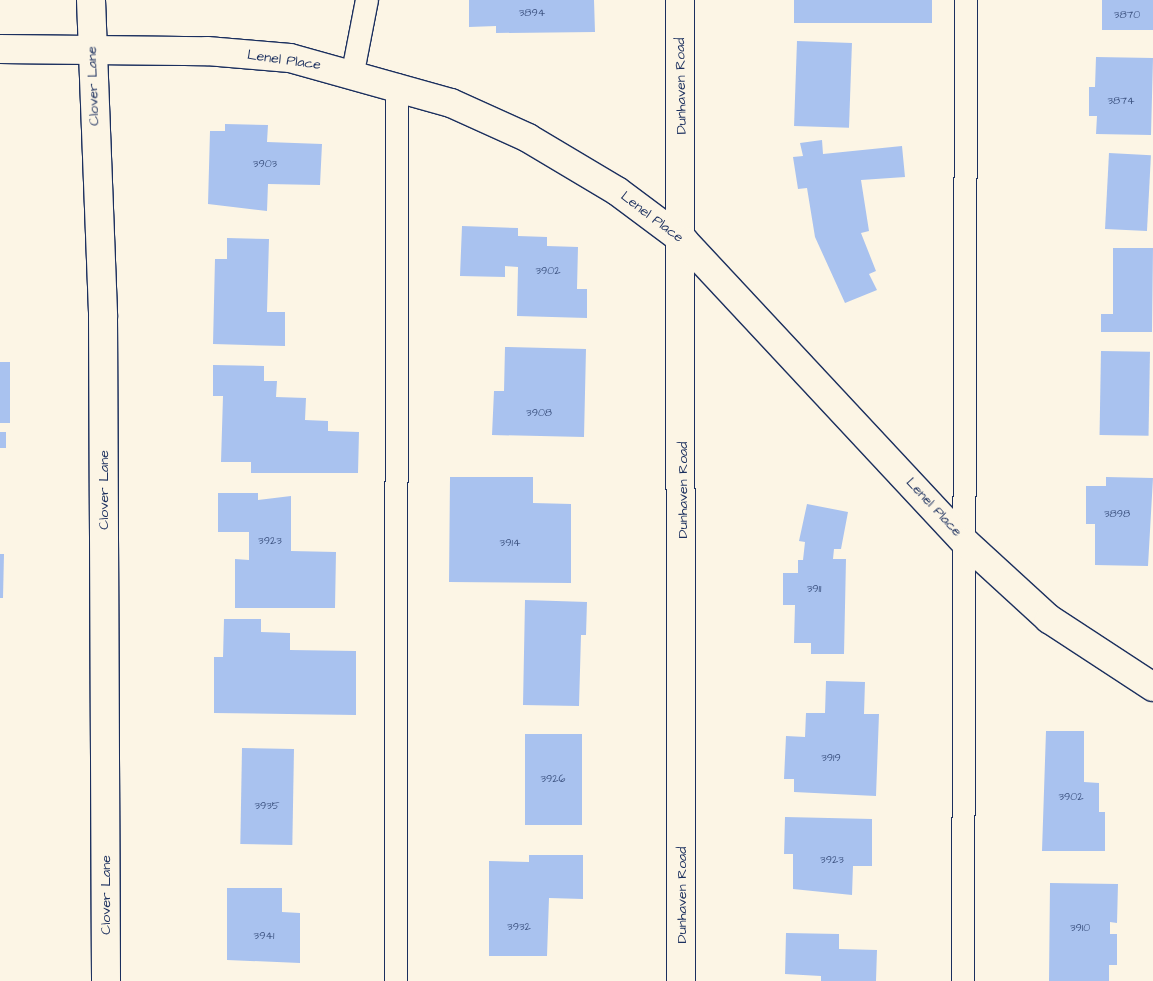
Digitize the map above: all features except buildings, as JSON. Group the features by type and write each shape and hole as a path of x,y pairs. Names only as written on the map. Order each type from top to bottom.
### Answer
{"street":[{"name":"Clover Lane","path":"92,0 91,49 103,318 106,981"},
{"name":"Dunhaven Road","path":"680,0 684,240 681,981"},
{"name":"Lenel Place","path":"0,49 91,49 272,56 352,72 397,85 450,103 528,138 617,191 684,240 966,543 1049,619 1153,687"}],"lane":[{"path":"352,72 367,0"},
{"path":"963,981 966,543 966,0"},
{"path":"396,981 397,85"}]}
